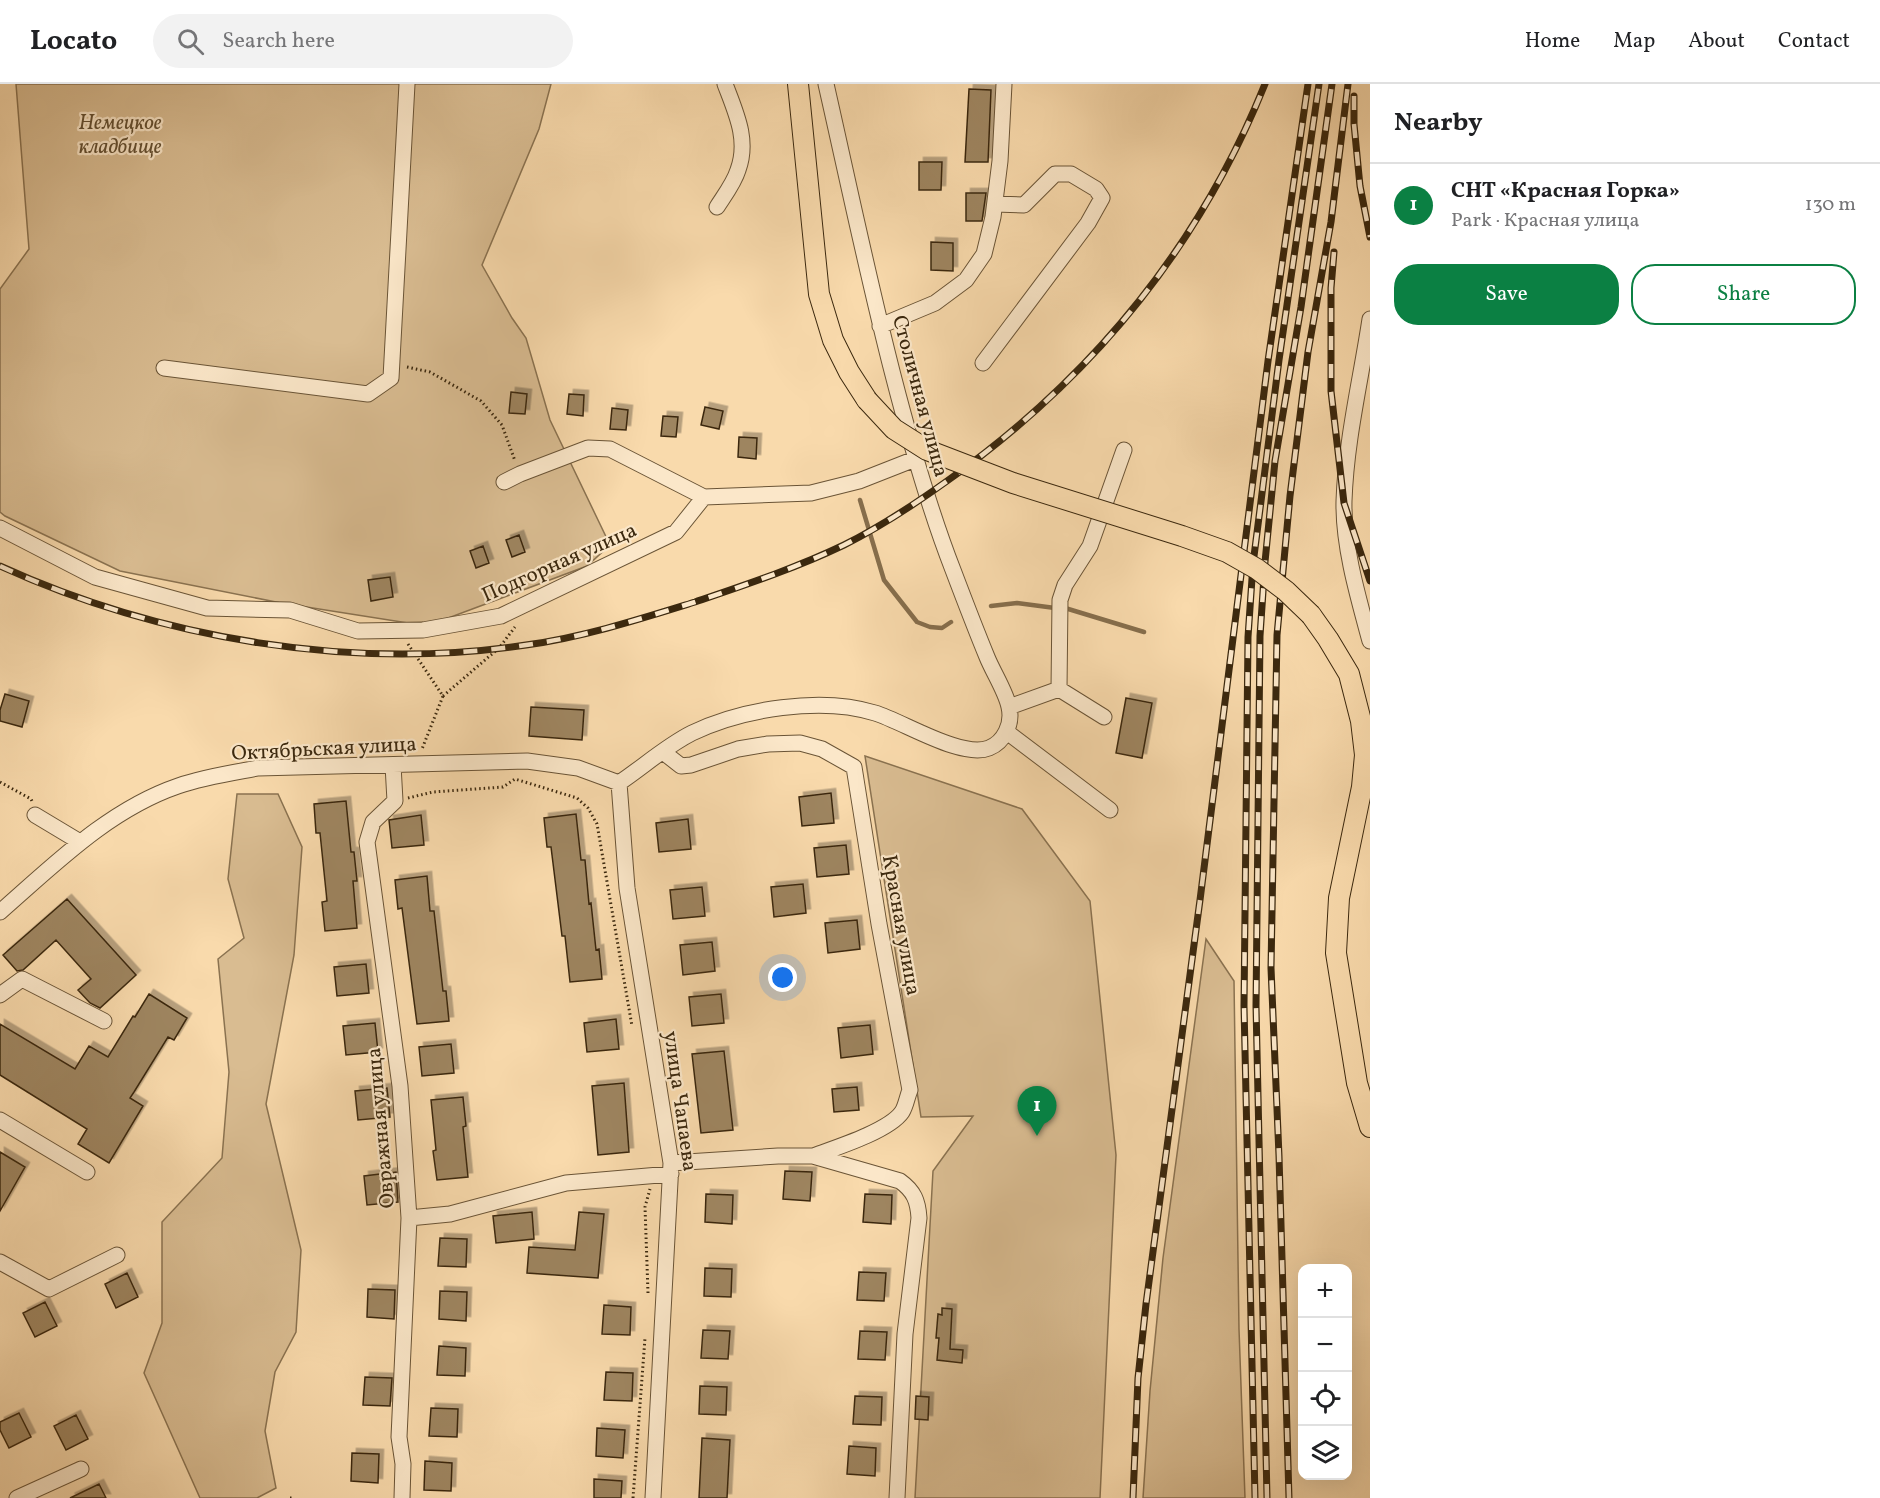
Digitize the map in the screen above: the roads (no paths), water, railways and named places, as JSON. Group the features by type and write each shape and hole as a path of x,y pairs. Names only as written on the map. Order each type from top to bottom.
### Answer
{"main road":[{"path":"798,84 819,294 833,340 849,372 867,400 894,429 927,450 1013,483 1227,552 1257,569 1286,591 1311,615 1349,674 1361,721 1365,755 1362,787 1338,898 1336,953 1357,1083 1369,1123"}],"street":[{"path":"164,369 368,394 391,378 407,84"},
{"path":"717,207 738,172 743,152 742,130 725,84"},
{"name":"Столичная улица","path":"826,84 880,326 915,459 949,559 1009,707"},
{"path":"880,326 934,303 966,280 984,254 995,204 1004,84"},
{"path":"983,363 1088,223 1102,198 1096,189 1071,174 1055,174 1024,205 995,204"},
{"path":"1370,319 1348,458 1344,503 1351,568 1370,640"},
{"path":"504,482 588,448 610,449 704,497 811,493 859,481 915,459"},
{"path":"1059,689 1060,600 1065,585 1090,546 1124,450"},
{"name":"Подгорная улица","path":"0,528 95,577 207,608 290,610 358,631 423,630 501,616 676,532 704,497"},
{"path":"619,783 689,734 723,720 766,710 807,706 842,706 874,712 950,745 971,751 987,749 1000,742 1007,732 1010,720 1009,707 1059,689"},
{"path":"1059,689 1104,717"},
{"path":"1007,732 1110,810"},
{"name":"Красная улица","path":"663,752 681,766 691,765 738,749 768,744 800,743 822,748 854,768 879,924 910,1090 902,1112 890,1123 813,1156"},
{"name":"Октябрьская улица","path":"0,912 80,842 125,811 177,786 216,775 258,768 544,763 578,768 619,783"},
{"name":"Овражная улица","path":"393,765 395,801 373,822 367,842 400,1086 409,1218 399,1437 403,1464 402,1498"},
{"name":"улица Чапаева","path":"619,783 627,888 671,1168 653,1498"},
{"path":"35,815 80,842"},
{"path":"0,995 22,979 104,1021"},
{"path":"0,1120 87,1172"},
{"path":"409,1218 450,1214 566,1183 653,1175 671,1168 778,1156 813,1156 900,1181 911,1189 918,1203 919,1218 906,1334 897,1498"},
{"path":"0,1262 49,1289 117,1255"},
{"path":"17,1498 81,1469"}],"waterway":[{"path":"860,500 884,580 917,622 930,627 942,628 951,622"},
{"path":"991,606 1017,603 1055,608"},
{"path":"1065,608 1144,632"}],"railway":[{"path":"0,566 61,591 125,613 191,630 257,643 325,651 392,654 460,652 526,645 569,637 612,627 695,602 789,569 857,538 935,490 999,441 1048,399 1093,354 1135,306 1173,255 1208,201 1238,144 1265,84"},
{"path":"1133,1498 1138,1378 1146,1304 1268,361 1308,84"},
{"path":"1255,1498 1244,1006 1248,637 1253,564 1279,360 1319,84"},
{"path":"1267,1498 1256,1006 1260,636 1275,461 1301,307 1332,84"},
{"path":"1289,1498 1271,968 1277,635 1290,496 1308,352 1331,222 1348,84"},
{"path":"1354,96 1354,124 1360,186 1370,237"},
{"path":"1334,252 1331,288 1331,391 1344,503 1370,581"}],"place":[{"name":"СНТ «Красная Горка»","path":"1037,1136"}],"park label":[{"name":"Немецкое кладбище","path":"120,134"}]}
